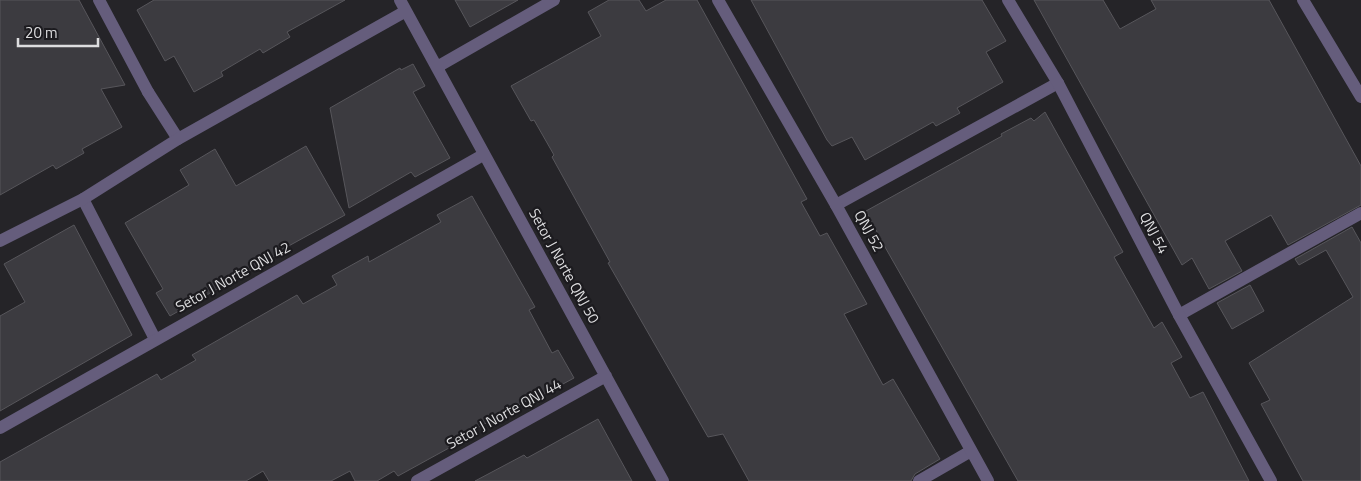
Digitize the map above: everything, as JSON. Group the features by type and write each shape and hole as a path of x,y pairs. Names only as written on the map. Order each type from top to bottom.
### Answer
{"street":[{"path":"99,0 148,92 178,139"},
{"name":"Setor J Norte QNJ 50","path":"400,0 483,155 663,481"},
{"path":"437,67 554,0"},
{"name":"QNJ 52","path":"718,0 836,205 988,481"},
{"name":"QNJ 54","path":"1008,0 1058,83 1179,315 1271,481"},
{"path":"1303,0 1361,96"},
{"path":"0,241 83,199 178,139 406,12"},
{"path":"836,205 1058,83"},
{"name":"Setor J Norte QNJ 42","path":"0,428 483,155"},
{"path":"83,199 155,339"},
{"path":"1179,315 1361,213"},
{"name":"Setor J Norte QNJ 44","path":"417,481 606,376"},
{"path":"919,481 971,451"}],"building":[{"path":"0,0 79,0 125,85 101,89 122,127 82,149 84,153 56,169 53,165 0,195"},
{"path":"154,0 345,0 287,32 290,37 263,53 260,49 221,72 223,76 194,92 174,56 165,61 137,10"},
{"path":"455,0 518,0 470,27"},
{"path":"609,0 639,0 646,11 666,0 697,0 807,199 801,202 820,236 827,233 867,304 844,314 883,385 893,379 940,459 915,474 911,481 749,481 723,434 708,437 608,263 610,262 552,157 554,155 534,120 531,121 511,86 601,36 588,12"},
{"path":"751,0 982,0 1006,41 986,52 1003,82 957,108 960,113 936,126 933,122 865,160 852,137 832,146 827,140"},
{"path":"1034,0 1103,0 1120,29 1156,9 1151,0 1269,0 1361,166 1361,205 1288,245 1271,215 1225,241 1242,271 1209,289 1192,258 1182,265"},
{"path":"413,64 425,86 413,92 450,158 415,177 411,172 349,208 330,108 400,68 401,70"},
{"path":"1045,112 1123,252 1114,257 1154,328 1162,322 1182,357 1171,363 1190,398 1203,392 1249,481 1018,481 885,247 866,211 1002,136 1001,134 1031,118 1034,121"},
{"path":"306,146 345,215 274,254 275,256 170,316 156,293 163,289 125,223 189,185 180,170 215,149 236,186"},
{"path":"472,196 535,307 529,310 552,353 558,350 574,378 539,397 537,395 468,433 469,437 398,476 394,471 377,481 355,481 350,471 331,481 269,481 263,471 246,481 0,481 0,462 157,374 161,380 196,360 192,355 297,295 303,304 337,285 332,276 368,256 369,262 441,222 437,215"},
{"path":"74,225 132,335 0,411 0,316 25,302 4,264"},
{"path":"1352,227 1361,243 1361,481 1303,481 1261,404 1270,400 1249,363 1353,297 1326,250 1299,265 1295,259"},
{"path":"1250,285 1264,311 1232,329 1217,303"},
{"path":"598,419 632,481 475,481 524,455 527,458"}]}
